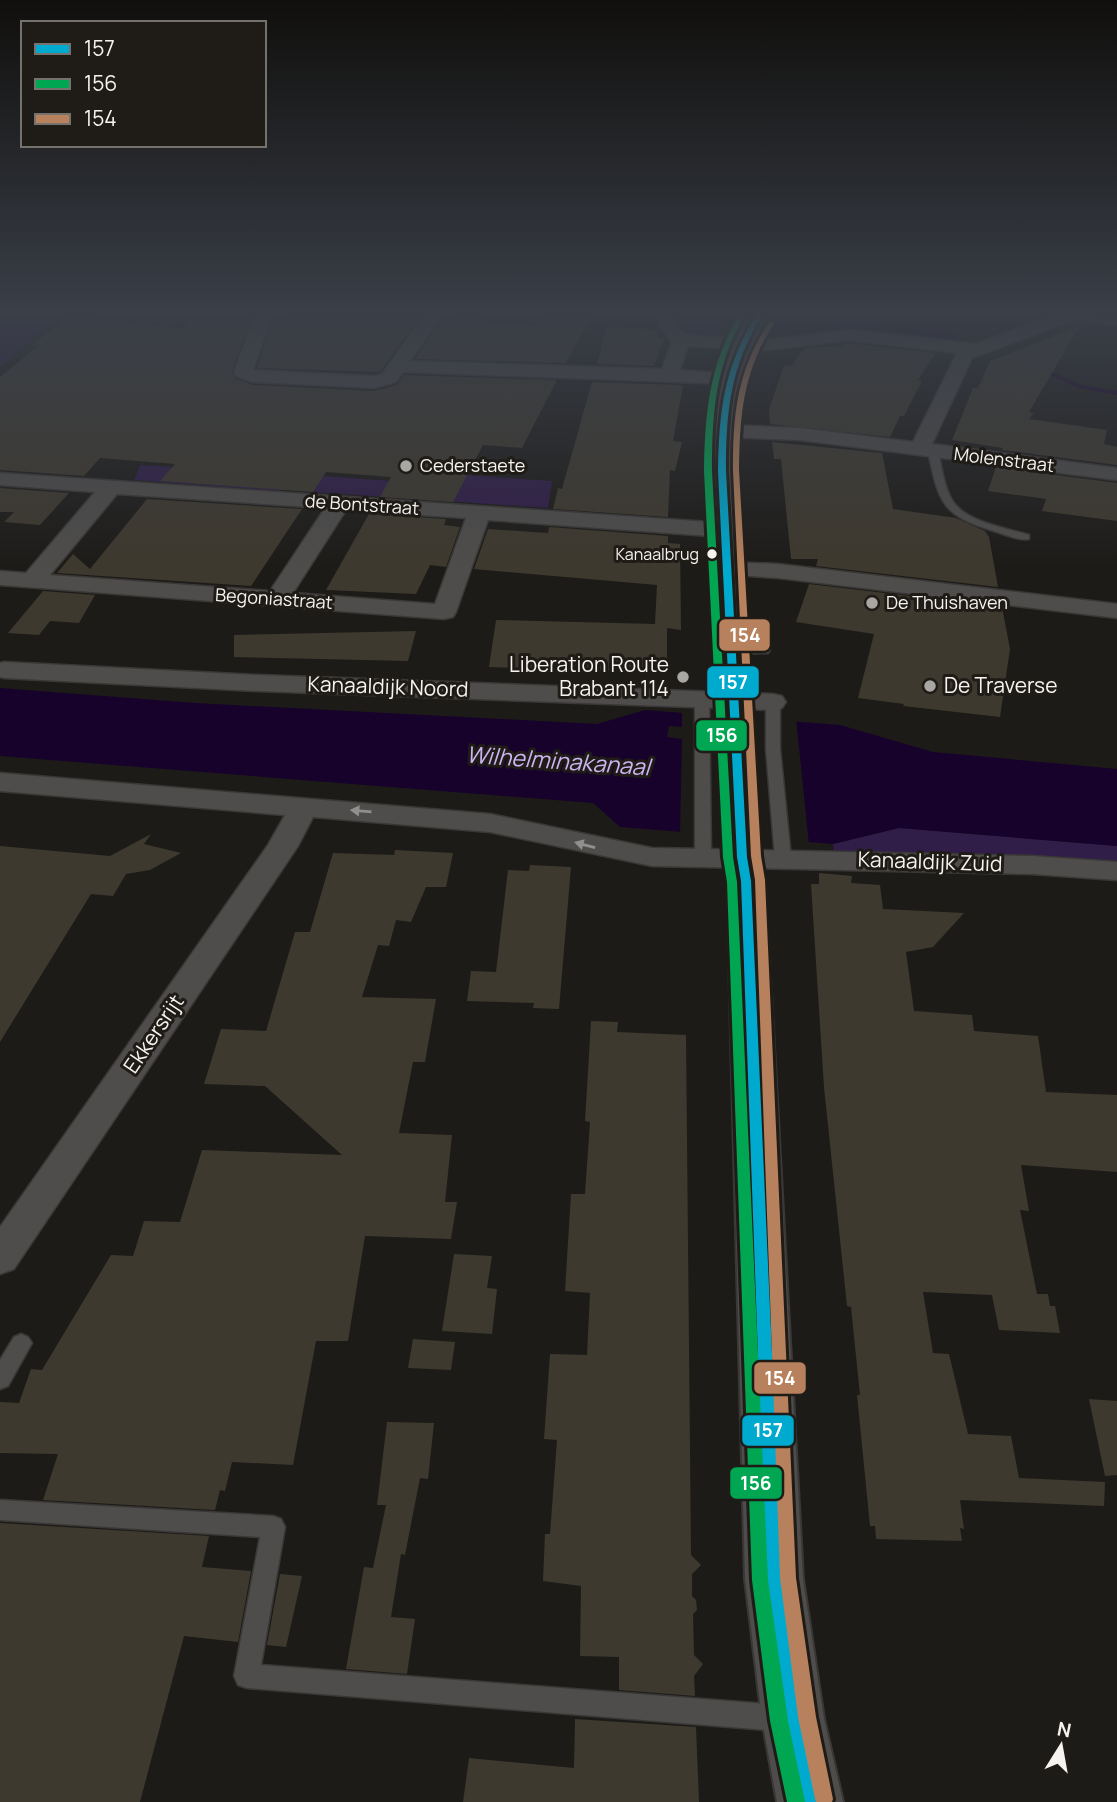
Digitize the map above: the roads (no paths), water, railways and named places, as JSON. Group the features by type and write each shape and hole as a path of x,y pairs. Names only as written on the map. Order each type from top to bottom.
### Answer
{"street":[{"path":"728,399 724,431 724,530 732,650 719,706 747,881 774,1579 793,1719 810,1802"},
{"path":"926,451 947,399"},
{"name":"Molenstraat","path":"724,431 800,434 1117,474"},
{"name":"de Bontstraat","path":"0,479 724,530"},
{"path":"33,580 111,487"},
{"path":"277,599 339,503"},
{"name":"Begoniastraat","path":"0,578 444,612 479,513"},
{"path":"728,569 791,572 1117,611"},
{"name":"Kanaaldijk Noord","path":"4,670 772,709"},
{"path":"0,782 490,823 529,829 618,852 652,857 742,848"},
{"name":"Ekkersrijt","path":"0,1258 283,846 304,806"},
{"name":"Kanaaldijk Zuid","path":"742,848 1117,871"}],"lane":[{"path":"926,451 950,507 971,519 1025,537"},
{"path":"732,650 764,650"},
{"path":"742,848 772,709"},
{"path":"0,1380 20,1343"},
{"path":"0,1510 273,1527 247,1676 793,1719"}],"water":[{"name":"Wilhelminakanaal","path":"0,688 195,703 597,724 645,710 840,725 933,752 1117,769 1117,846 899,828 833,844 620,827 593,803 0,756"}],"place":[{"name":"Cederstaete","path":"406,466"},
{"name":"Kanaalbrug","path":"712,554"},
{"name":"De Thuishaven","path":"872,603"},
{"name":"Liberation Route Brabant 114","path":"683,677"},
{"name":"De Traverse","path":"930,686"}]}
